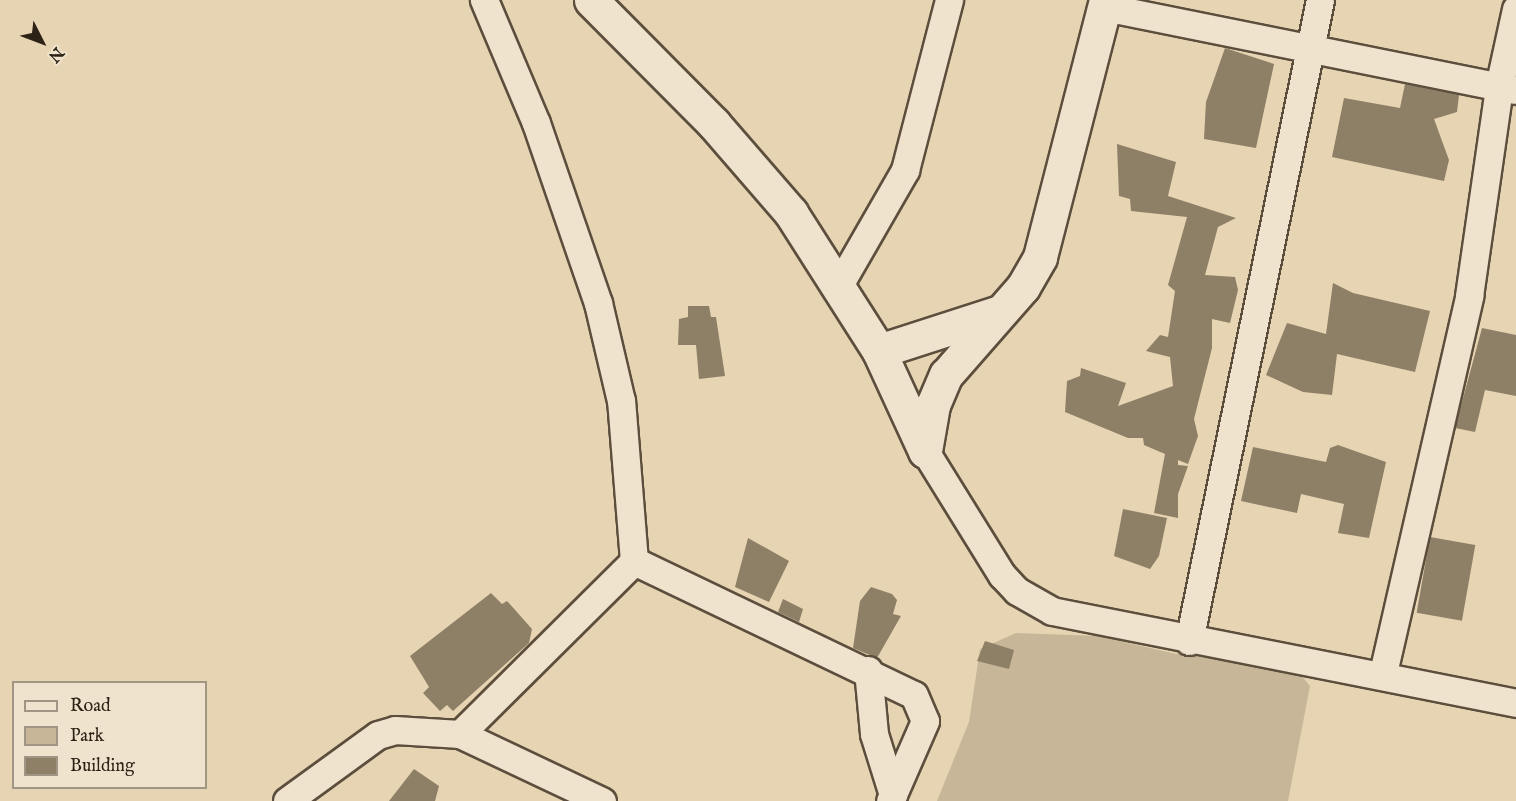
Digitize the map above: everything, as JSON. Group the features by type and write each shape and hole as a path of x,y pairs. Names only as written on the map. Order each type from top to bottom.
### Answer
{"street":[{"path":"460,734 634,561 621,401 598,303 537,123 484,0"},
{"path":"591,0 752,165 839,285 879,351 925,451 1002,575 1024,597 1052,611 1189,640 1383,673 1516,703"},
{"path":"839,285 905,170 949,0"},
{"path":"1189,640 1320,0"},
{"path":"925,451 933,405 946,375 1000,312 1040,257 1105,4 1309,50 1507,88"},
{"path":"1383,673 1469,296 1507,88 1516,9"},
{"path":"879,351 1000,312"},
{"path":"634,561 868,670 914,695 924,711 892,798"},
{"path":"868,670 874,734 892,798"},
{"path":"287,801 378,735 395,730 460,734 602,801"}],"green space":[{"path":"1016,633 1098,636 1176,654 1295,668 1310,686 1288,801 937,801 969,722 980,649"}],"building":[{"path":"1225,48 1274,64 1256,148 1204,139 1206,102"},
{"path":"1405,84 1459,95 1457,112 1434,119 1449,160 1444,181 1332,157 1344,98 1400,108"},
{"path":"1117,144 1176,162 1168,196 1236,218 1218,227 1205,275 1235,277 1238,290 1230,323 1212,319 1212,348 1194,419 1198,436 1188,464 1178,460 1178,465 1188,466 1178,494 1178,518 1154,513 1165,454 1144,445 1143,438 1128,438 1065,412 1067,381 1080,376 1081,368 1126,383 1118,406 1173,386 1170,357 1146,351 1160,335 1168,337 1175,291 1168,285 1187,217 1131,211 1130,199 1119,196"},
{"path":"1333,283 1353,293 1430,311 1415,372 1337,354 1332,395 1303,392 1266,375 1287,323 1326,334"},
{"path":"688,306 709,306 711,317 716,317 725,376 699,379 696,345 678,345 679,319 688,317"},
{"path":"1482,328 1516,335 1516,396 1485,390 1475,432 1455,428"},
{"path":"1338,445 1386,462 1369,538 1338,533 1344,504 1301,494 1297,513 1241,501 1253,447 1326,462 1330,448"},
{"path":"1123,509 1167,518 1159,556 1150,569 1114,556"},
{"path":"1430,537 1475,545 1462,621 1417,613"},
{"path":"748,538 789,561 769,602 735,587"},
{"path":"871,587 892,594 897,600 893,614 901,616 877,658 853,648 860,601"},
{"path":"491,593 502,604 507,601 532,629 529,643 453,711 447,705 440,711 423,693 429,687 410,656"},
{"path":"783,599 803,609 799,622 778,612"},
{"path":"985,641 1014,650 1009,669 977,661"},
{"path":"414,769 439,786 435,801 389,801"}]}
